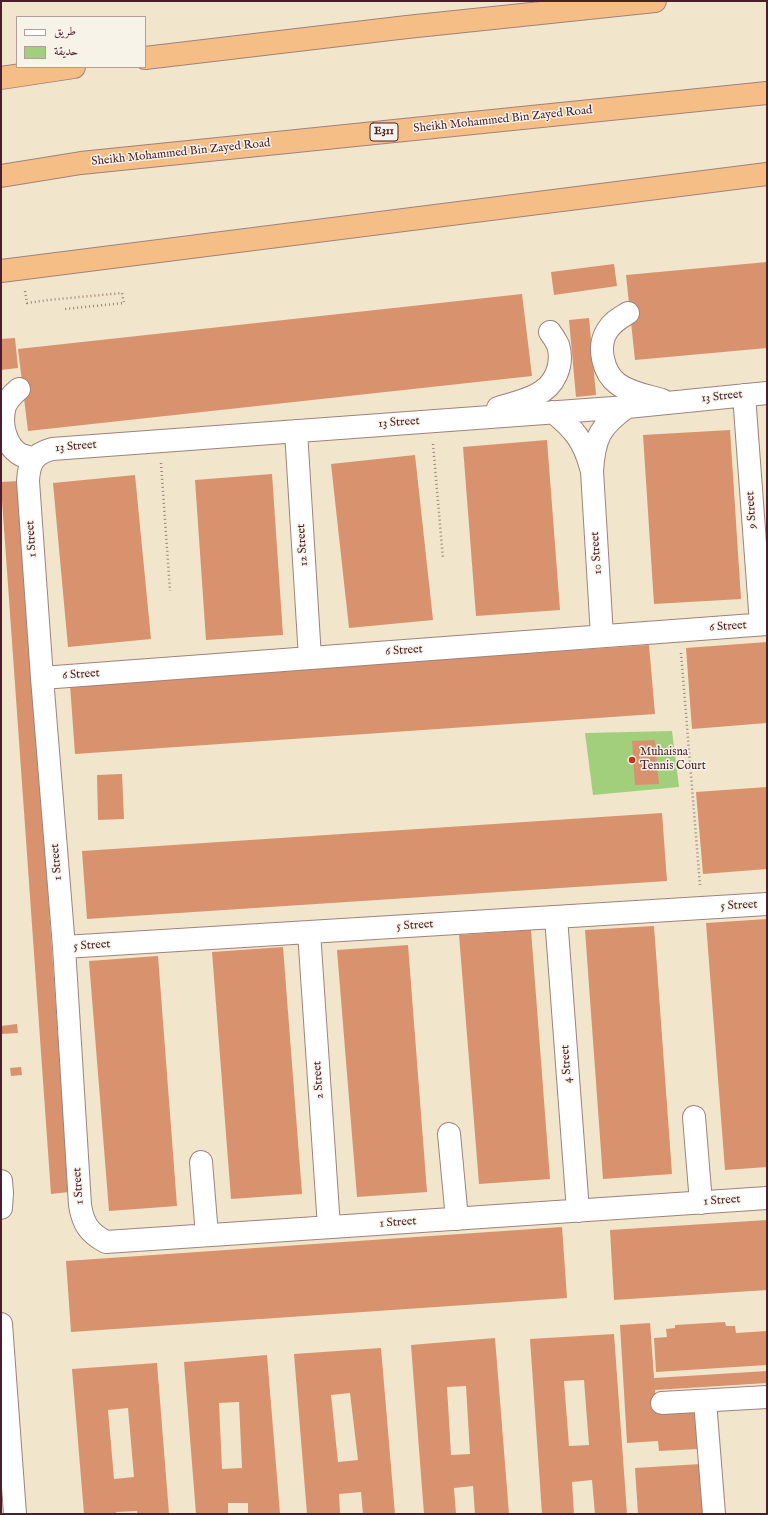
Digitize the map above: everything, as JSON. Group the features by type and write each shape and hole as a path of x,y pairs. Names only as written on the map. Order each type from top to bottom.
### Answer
{"highway":[{"path":"146,58 407,27 655,1"},
{"path":"1,78 67,68"},
{"name":"Sheikh Mohammed Bin Zayed Road","path":"1,176 81,163 767,93"},
{"path":"1,271 767,174"}],"street":[{"path":"628,313 616,320 606,331 602,345 602,360 608,373 618,384 669,403"},
{"path":"463,419 525,399 537,394 549,386 557,373 560,359 558,344 550,332"},
{"path":"19,389 12,395 5,406 2,420 4,433 10,445 20,454 33,459"},
{"name":"13 Street","path":"33,459 41,452 52,448 628,407 767,393"},
{"name":"9 Street","path":"744,395 764,624"},
{"name":"10 Street","path":"602,636 592,471 593,451 600,433 612,418 628,407"},
{"name":"10 Street","path":"553,412 579,437 587,453 592,471"},
{"name":"12 Street","path":"296,431 310,658"},
{"name":"1 Street","path":"33,459 28,470 28,480 42,678 64,948 80,1205 82,1216 87,1228 106,1242 767,1198"},
{"name":"6 Street","path":"42,678 764,624"},
{"name":"5 Street","path":"64,948 767,904"},
{"name":"4 Street","path":"556,917 578,1211"},
{"name":"2 Street","path":"309,932 329,1227"},
{"path":"694,1117 702,1202"},
{"path":"449,1134 457,1219"},
{"path":"201,1162 208,1236"},
{"path":"1,1181 1,1208"},
{"path":"1,1324 15,1514"},
{"path":"662,1404 767,1396"},
{"path":"705,1401 714,1514"}],"path":[{"path":"48,300 122,293 124,303 65,309"},
{"path":"430,421 443,559"},
{"path":"160,441 170,591"},
{"path":"679,630 702,908"}],"green space":[{"name":"Muhaisna Tennis Court","path":"672,731 679,787 593,795 585,733"}],"building":[{"path":"767,262 767,348 635,360 626,275"},
{"path":"614,264 617,286 554,295 551,272"},
{"path":"522,294 532,376 28,431 18,349"},
{"path":"589,318 596,395 576,397 569,320"},
{"path":"15,338 18,368 1,370 1,339"},
{"path":"730,430 741,599 654,604 643,435"},
{"path":"547,440 560,610 476,616 463,447"},
{"path":"415,455 433,620 349,628 331,464"},
{"path":"272,474 283,635 206,640 195,480"},
{"path":"135,475 151,639 68,647 53,483"},
{"path":"19,481 69,1192 51,1194 1,486 1,482"},
{"path":"767,642 767,723 692,729 686,648"},
{"path":"649,645 655,714 75,754 70,685"},
{"path":"655,740 659,784 635,785 632,741"},
{"path":"122,774 124,819 98,820 97,775"},
{"path":"767,787 767,869 703,874 696,792"},
{"path":"662,813 667,881 87,919 82,851"},
{"path":"767,919 767,1167 725,1170 706,923"},
{"path":"654,926 672,1174 603,1179 585,930"},
{"path":"531,930 550,1179 479,1184 459,935"},
{"path":"408,945 427,1192 357,1197 337,950"},
{"path":"283,947 302,1194 231,1199 212,952"},
{"path":"158,956 177,1206 109,1211 89,961"},
{"path":"17,1024 18,1033 1,1034 1,1026"},
{"path":"21,1067 22,1075 11,1076 10,1068"},
{"path":"767,1220 767,1290 614,1300 610,1230"},
{"path":"562,1227 567,1298 71,1332 66,1261"},
{"path":"725,1322 726,1326 735,1326 736,1333 767,1331 767,1365 656,1372 654,1338 667,1337 666,1329 675,1328 675,1325"},
{"path":"650,1323 654,1378 767,1371 767,1383 655,1390 656,1410 696,1408 698,1449 659,1451 658,1441 627,1443 620,1325"},
{"path":"614,1334 627,1514 595,1514 592,1480 572,1482 574,1514 542,1514 530,1339","holes":["584,1380 589,1445 569,1446 564,1381"]},
{"path":"495,1338 509,1514 475,1514 473,1486 454,1488 456,1514 424,1514 411,1345","holes":["466,1386 470,1454 451,1455 447,1387"]},
{"path":"381,1348 395,1514 363,1514 361,1492 339,1494 340,1514 307,1514 294,1354","holes":["350,1393 358,1460 338,1462 331,1395"]},
{"path":"267,1355 280,1514 248,1514 248,1503 228,1503 228,1514 196,1514 184,1362","holes":["239,1402 242,1468 222,1469 219,1403"]},
{"path":"157,1363 169,1514 137,1514 137,1511 116,1512 117,1514 84,1514 72,1369","holes":["128,1408 134,1477 114,1479 108,1410"]},
{"path":"701,1464 705,1514 638,1514 635,1468"}],"place":[{"name":"Muhaisna Tennis Court","path":"632,760"}]}
